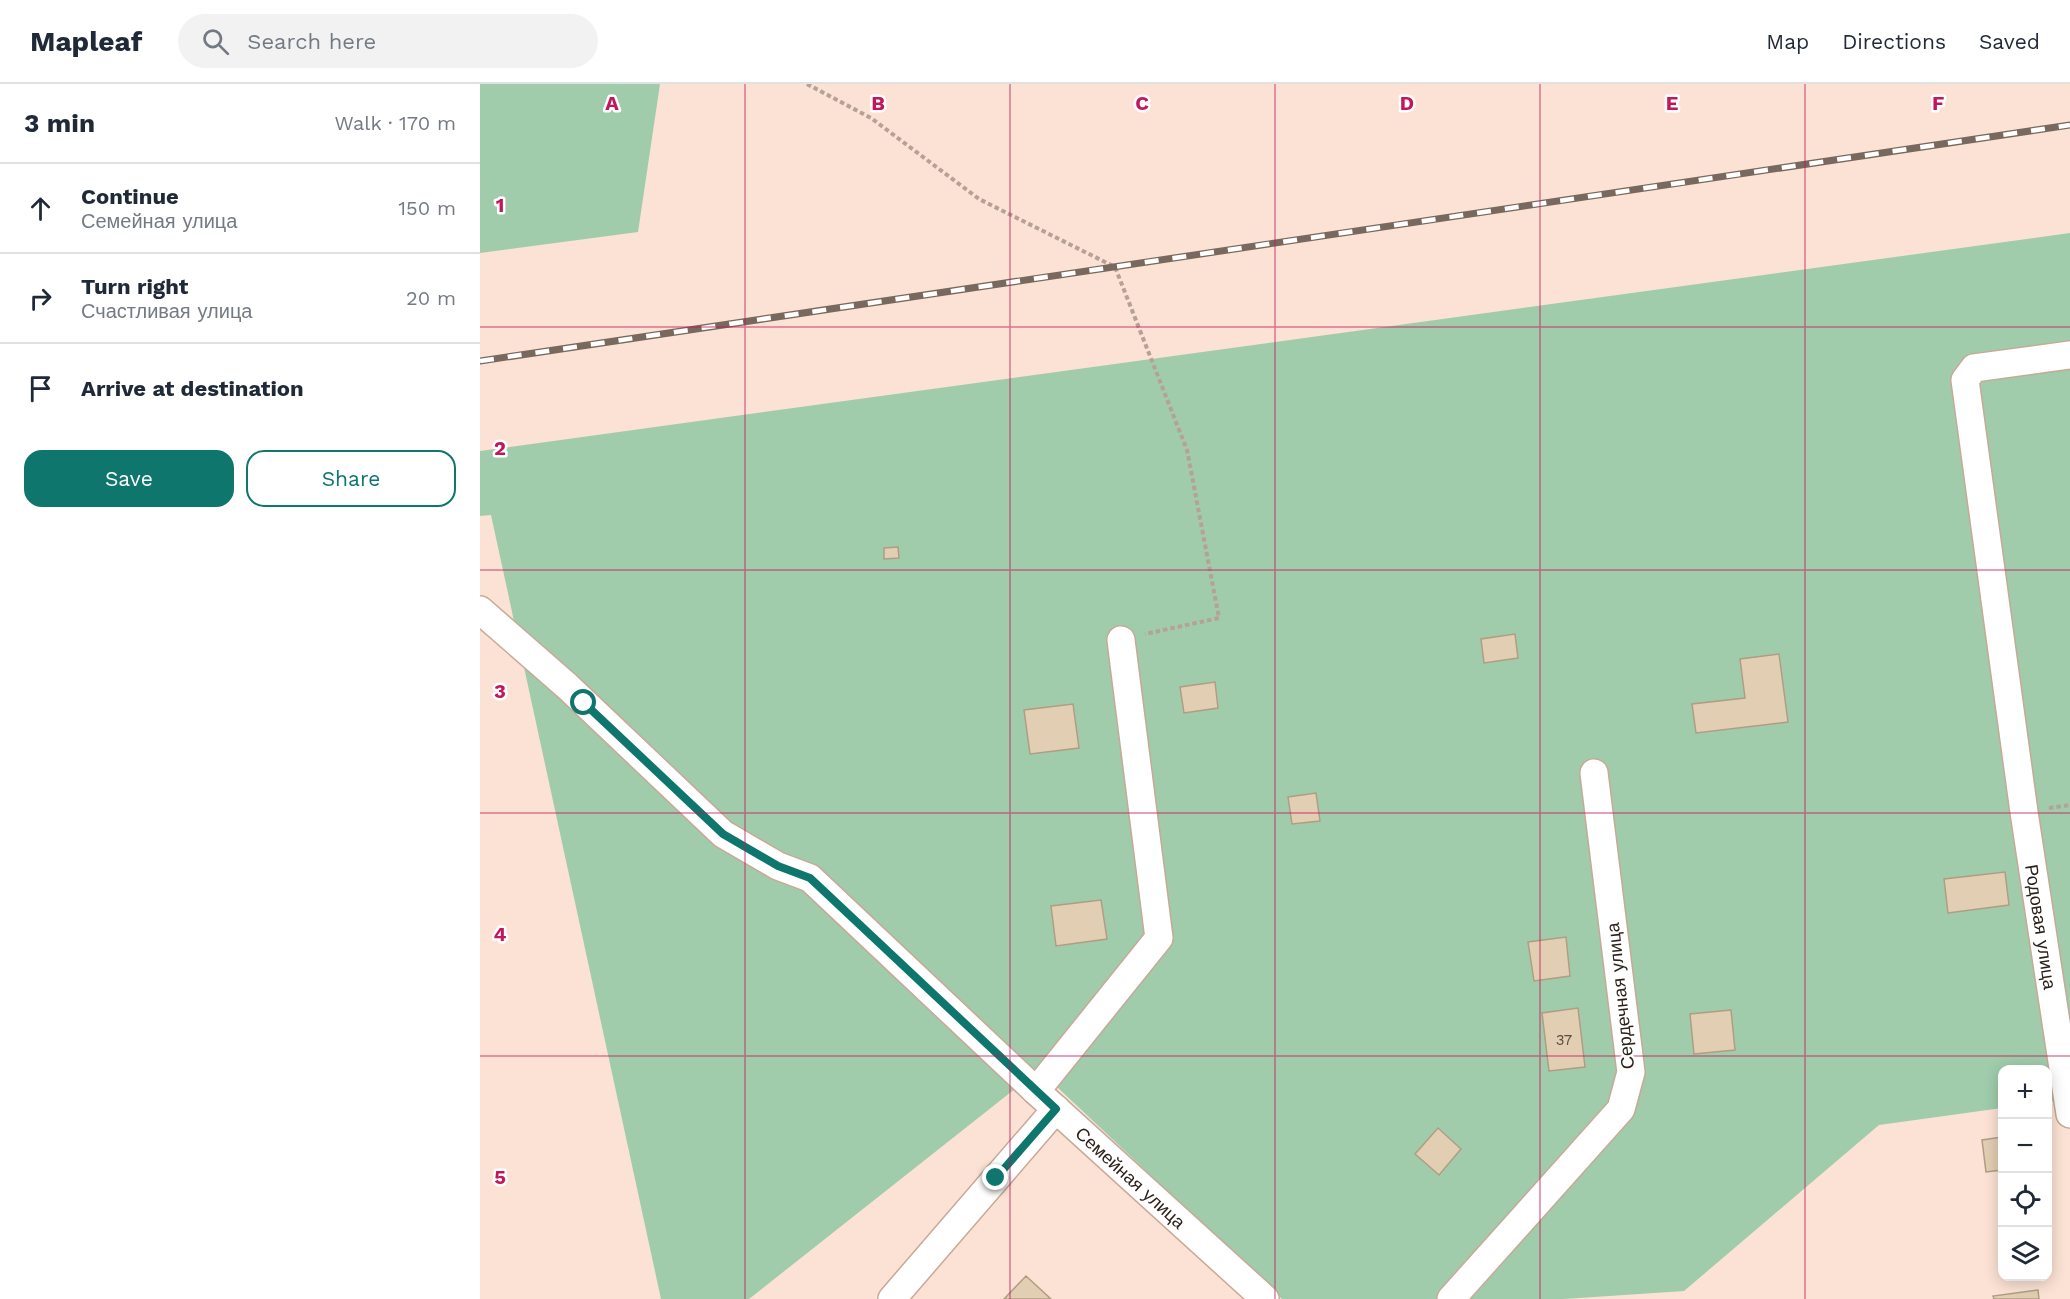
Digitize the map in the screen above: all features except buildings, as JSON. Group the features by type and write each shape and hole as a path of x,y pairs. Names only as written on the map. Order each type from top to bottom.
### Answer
{"street":[{"name":"Родовая улица","path":"2070,355 1974,368 1965,380 2024,812 2070,1114"},
{"name":"Семейная улица","path":"480,610 567,686 723,834 778,866 810,878 1046,1100 1265,1299"},
{"path":"892,1299 1046,1100 1159,938 1121,640"},
{"name":"Сердечная улица","path":"1451,1299 1621,1109 1631,1072 1594,773"}],"path":[{"path":"807,84 871,118 979,199 1115,267 1187,450 1219,618 1121,640"}],"green space":[{"path":"480,84 660,84 638,232 480,253"},
{"path":"2070,233 2070,1099 2052,1101 2052,1065 1998,1065 1998,1109 1879,1125 1684,1291 1564,1299 1282,1299 1039,1070 749,1299 661,1299 491,515 480,516 480,451"}],"railway":[{"path":"480,361 2070,125"}],"route":[{"path":"584,703 723,834 778,866 810,878 1056,1109 996,1178"}]}
